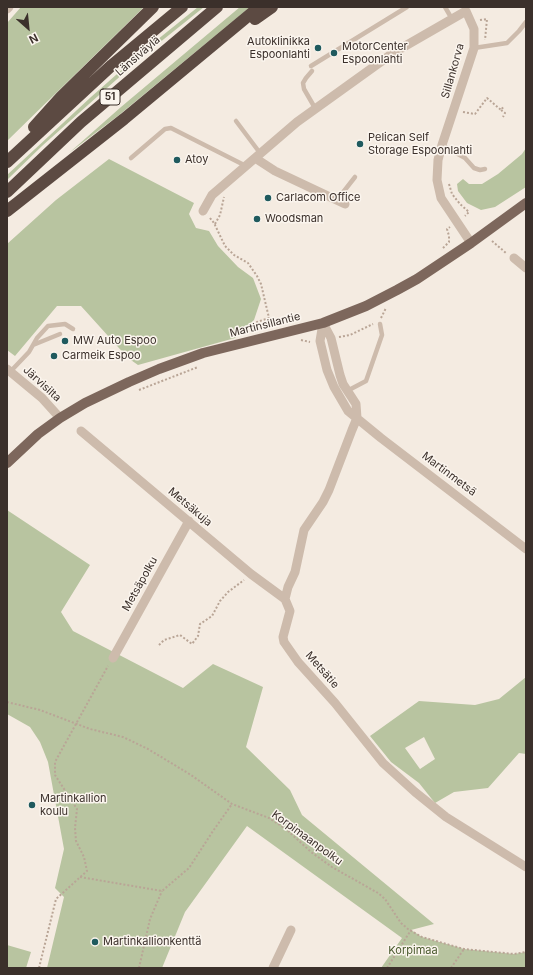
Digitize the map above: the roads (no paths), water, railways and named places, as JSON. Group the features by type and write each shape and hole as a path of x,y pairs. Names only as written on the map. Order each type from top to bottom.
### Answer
{"highway":[{"path":"7,157 61,97 153,7"},
{"name":"Länsiväylä","path":"7,162 112,65 182,7"},
{"name":"Länsiväylä","path":"7,192 81,122 217,7"},
{"path":"7,211 124,119 260,7"},
{"path":"218,42 272,7"}],"main road":[{"name":"Martinsillantie","path":"7,463 38,434 60,418 85,403 159,369 204,353 323,323 366,306 417,279 471,243 526,203"}],"street":[{"name":"Sillankorva","path":"203,212 212,195 315,108 393,53 470,9 471,22 474,30 474,48 442,145 438,160 437,180 441,198 471,243"},
{"path":"258,155 275,171 341,202"},
{"path":"514,258 526,268"},
{"path":"323,323 331,338 340,375 347,391 356,404 357,418"},
{"name":"Martinmetsä","path":"323,323 320,342 327,370 338,396 348,411 526,549"},
{"name":"Järvisilta","path":"9,371 42,398 60,418"},
{"name":"Metsätie","path":"357,418 329,490 323,502 304,530 295,572 288,587 285,599 290,611 283,638 284,642 298,662 335,703 383,763 446,817 526,867"},
{"name":"Metsäkuja","path":"81,431 251,574 285,599"},
{"name":"Metsäpolku","path":"113,658 189,522"},
{"path":"273,968 291,930"}],"lane":[{"path":"315,108 304,89 303,83 311,69 407,7"},
{"path":"445,7 452,19"},
{"path":"474,48 507,43 526,22"},
{"path":"236,121 258,155"},
{"path":"131,158 165,129 171,128 246,166"},
{"path":"442,145 465,158 474,168 480,170 485,169"},
{"path":"341,202 355,177"},
{"path":"9,371 29,352 37,338 48,326 65,324 73,329"},
{"path":"338,396 366,381 382,335 380,324"},
{"path":"33,345 60,334"}],"place":[{"name":"Autoklinikka Espoonlahti","path":"318,48"},
{"name":"MotorCenter Espoonlahti","path":"334,53"},
{"name":"Pelican Self Storage Espoonlahti","path":"360,144"},
{"name":"Atoy","path":"177,160"},
{"name":"Carlacom Office","path":"268,198"},
{"name":"Woodsman","path":"257,219"},
{"name":"MW Auto Espoo","path":"65,341"},
{"name":"Carmeik Espoo","path":"54,356"},
{"name":"Martinkallion koulu","path":"32,805"},
{"name":"Martinkallionkenttä","path":"95,942"}],"park label":[{"name":"Korpimaa","path":"413,951"}]}
